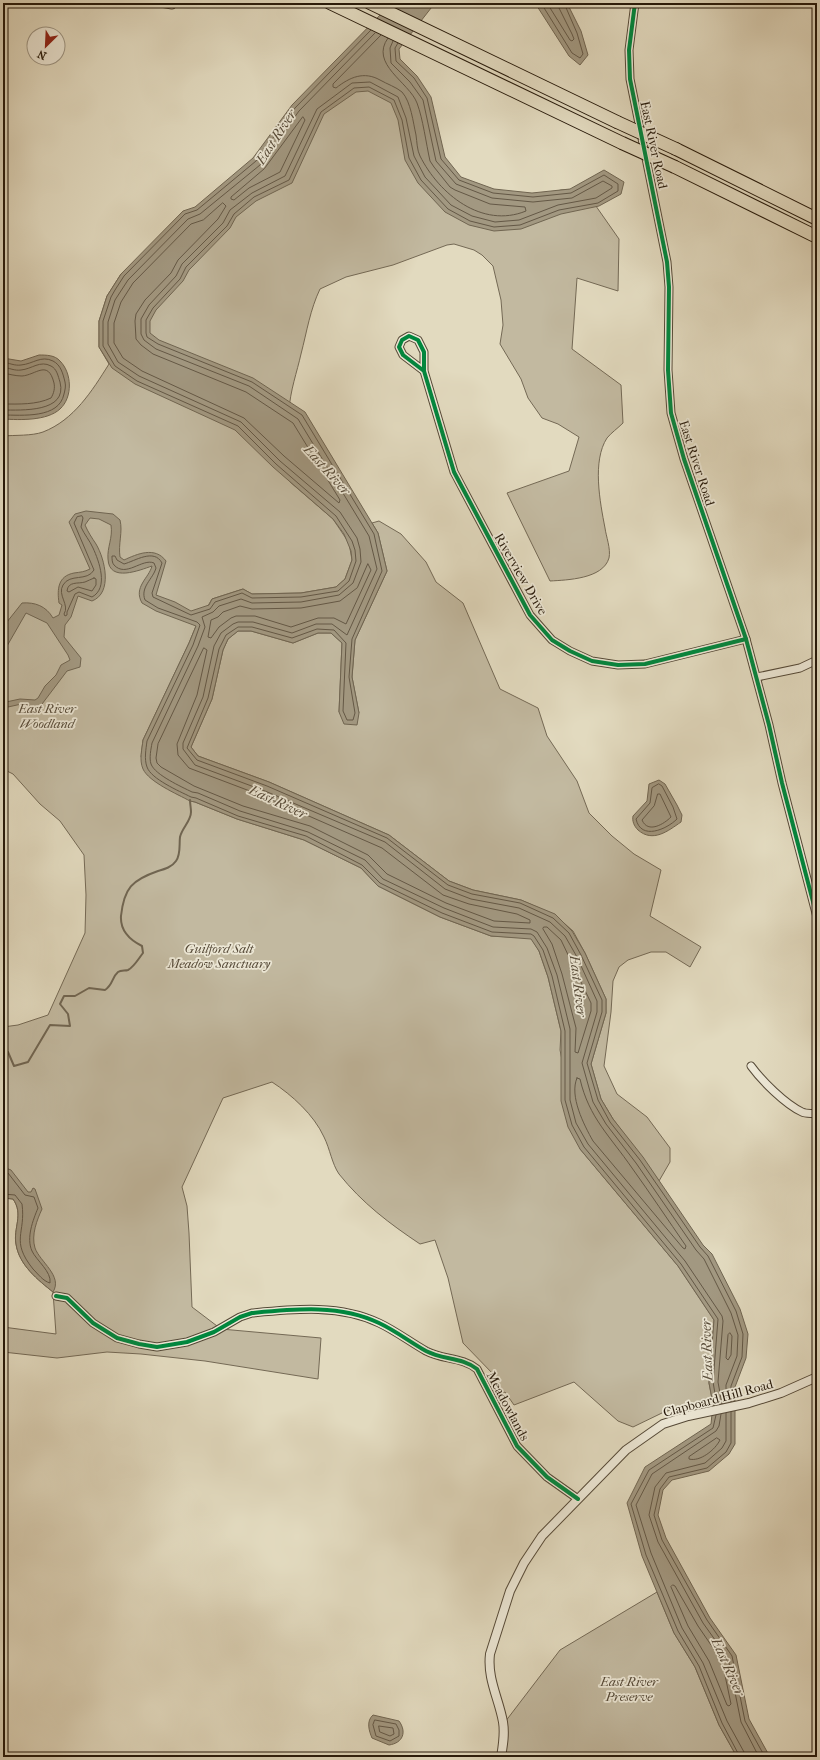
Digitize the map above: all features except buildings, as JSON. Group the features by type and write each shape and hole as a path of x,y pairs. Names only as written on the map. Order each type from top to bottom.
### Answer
{"highway":[{"path":"330,3 675,167 817,237"},
{"path":"373,5 676,149 817,220"}],"street":[{"path":"161,3 172,5 173,3"},
{"name":"East River Road","path":"635,3 629,50 630,79 667,262 669,287 668,370 671,413 684,459 746,639 757,677 817,917"},
{"name":"Riverview Drive","path":"424,371 403,355 399,347 402,340 409,336 418,340 424,352 424,371 454,472 530,616 552,640 570,651 592,661 618,665 645,664 746,639"},
{"path":"757,677 800,668 817,660"},
{"path":"751,1066 758,1075 791,1106 803,1112 817,1114"},
{"name":"Meadowlands","path":"56,1296 60,1295 72,1302 93,1323 117,1338 157,1347 187,1342 214,1332 240,1317 252,1313 327,1310 350,1313 372,1320 398,1332 426,1351 438,1356 470,1363 477,1369 518,1446 547,1477 578,1499"},
{"name":"Clapboard Hill Road","path":"501,1757 504,1737 503,1722 490,1679 488,1665 490,1654 510,1591 524,1563 542,1536 626,1450 664,1424 688,1416 742,1405 781,1393 817,1377"}],"green space":[{"name":"Guilford Salt Meadow Sanctuary","path":"358,57 463,197 539,196 561,190 584,189 619,239 618,291 577,278 572,349 621,385 623,423 610,434 602,447 598,470 599,494 609,547 609,558 600,570 592,574 575,579 550,581 507,493 569,471 579,437 558,424 542,418 528,398 521,379 500,344 503,325 501,300 493,266 482,255 474,250 454,244 447,245 393,265 346,277 320,289 309,321 292,389 289,420 290,482 333,519 349,543 352,560 345,579 336,587 301,593 252,594 243,589 212,599 196,626 143,740 141,757 190,801 237,819 304,840 361,868 378,886 440,917 491,936 531,938 539,951 548,977 561,1031 560,1050 580,1149 678,1266 714,1320 709,1383 713,1404 678,1408 664,1412 633,1427 618,1421 574,1382 514,1405 505,1392 492,1398 484,1381 494,1375 463,1343 448,1278 435,1240 420,1244 387,1221 367,1204 339,1174 320,1129 308,1113 295,1099 272,1082 223,1098 182,1187 187,1206 192,1307 221,1329 321,1338 318,1379 205,1361 141,1354 107,1352 57,1358 3,1352 3,1327 56,1334 53,1292 30,1271 21,1259 15,1238 18,1211 13,1199 3,1198 3,1027 18,1025 48,1015 85,933 86,895 84,855 60,821 40,804 13,774 3,769 3,436 29,435 43,432 64,420 81,404 109,364 99,347 99,321 107,296 121,274 241,189"},
{"path":"379,521 401,534 426,562 436,582 463,603 500,689 538,708 547,736 577,781 589,813 612,836 634,854 661,870 650,916 701,947 690,967 666,952 651,952 628,960 619,967 613,981 611,1012 604,1066 617,1094 647,1117 670,1148 670,1162 659,1181 613,1119 601,1099 591,1064 606,1013 606,999 573,931 555,915 521,900 473,890 449,881 389,835 269,782 198,756 191,747 212,699 223,650 228,639 238,631 251,631 293,643 318,633 331,633 342,643 339,712 359,713 352,677 355,640 387,571 378,533 372,523"},
{"name":"East River Preserve","path":"657,1592 674,1633 695,1667 719,1725 737,1757 501,1757 505,1722 560,1650"}],"water":[{"name":"East River","path":"390,3 435,3 399,49 400,59 417,76 431,97 445,157 461,177 494,189 532,193 570,189 604,170 624,182 621,194 599,206 561,214 521,229 494,231 469,225 445,212 418,183 405,160 398,120 391,103 368,91 356,92 324,114 292,183 256,201 236,217 230,228 189,270 183,281 156,310 150,321 150,333 159,340 253,378 305,412 378,533 387,571 355,640 352,677 359,713 357,725 344,724 339,712 342,643 331,633 318,633 293,643 251,631 238,631 228,639 223,650 212,699 191,747 198,756 269,782 389,835 449,881 473,890 521,900 555,914 572,931 585,953 606,999 606,1013 591,1064 601,1099 613,1119 643,1157 703,1245 712,1254 740,1309 748,1334 746,1358 735,1387 735,1444 729,1454 709,1471 672,1480 663,1490 658,1515 666,1538 710,1618 736,1655 749,1719 770,1757 737,1757 719,1725 695,1667 674,1633 642,1556 627,1503 645,1467 711,1424 713,1404 709,1383 714,1320 678,1266 580,1149 568,1127 561,1101 561,1031 548,977 539,951 531,939 491,936 440,917 378,886 361,868 304,840 237,819 190,801 157,783 146,774 141,762 143,740 196,626 156,611 142,603 139,592 140,587 152,566 126,573 114,571 110,566 108,559 111,525 99,519 90,518 85,525 102,558 105,575 103,591 99,597 92,601 78,596 71,617 65,625 64,637 81,658 80,667 67,671 36,712 26,703 8,707 3,712 3,707 6,702 20,699 35,700 38,698 45,686 56,675 61,665 70,660 47,623 26,613 3,653 3,627 22,603 36,604 47,610 53,618 59,615 62,605 59,603 58,593 62,580 74,573 90,569 69,522 75,514 86,511 113,514 120,520 121,525 120,557 124,560 146,553 162,556 166,561 156,595 175,602 191,611 209,605 212,599 243,589 252,594 301,593 336,587 345,579 352,560 351,551 344,534 333,519 273,467 235,430 135,384 112,368 99,347 99,321 107,296 121,274 183,211 195,207 253,158 292,105"},
{"path":"535,3 567,3 581,31 588,55 580,65 569,56"},
{"path":"39,355 56,358 64,366 69,378 69,392 64,404 55,413 41,418 3,419 3,358 21,361"},
{"path":"659,780 665,784 677,805 682,815 681,822 666,832 655,836 649,836 638,830 634,825 633,816 647,801 649,784"},
{"path":"3,1167 11,1170 28,1192 31,1192 33,1188 35,1189 42,1209 35,1228 34,1243 35,1248 50,1269 55,1280 53,1292 30,1271 21,1259 18,1252 15,1238 18,1210 13,1199 3,1198"},
{"path":"373,1715 399,1721 403,1729 403,1733 398,1742 389,1745 372,1738 369,1729 369,1720"}],"waterway":[{"path":"3,1051 8,1052 14,1066 28,1062 50,1025 70,1026 68,1014 60,1004 64,996 75,996 89,988 105,990 110,986 118,972 128,970 132,967 143,953 142,946 130,938 122,926 121,916 124,898 131,886 136,882 149,874 168,868 176,861 178,858 180,837 191,815 190,800"}],"cycle path":[{"path":"635,3 629,50 630,79 667,262 669,287 668,370 671,413 684,459 746,639 817,917"},
{"path":"424,371 403,355 399,347 402,340 409,336 418,340 424,352 424,371 454,472 530,615 552,640 570,651 592,661 618,665 645,664 746,639"},
{"path":"56,1296 67,1298 93,1323 117,1338 157,1347 187,1342 214,1332 240,1317 252,1313 317,1309 333,1310 364,1317 385,1326 432,1354 459,1360 477,1369 517,1446 547,1477 578,1499"}],"park label":[{"name":"East River Woodland","path":"47,716"}]}
